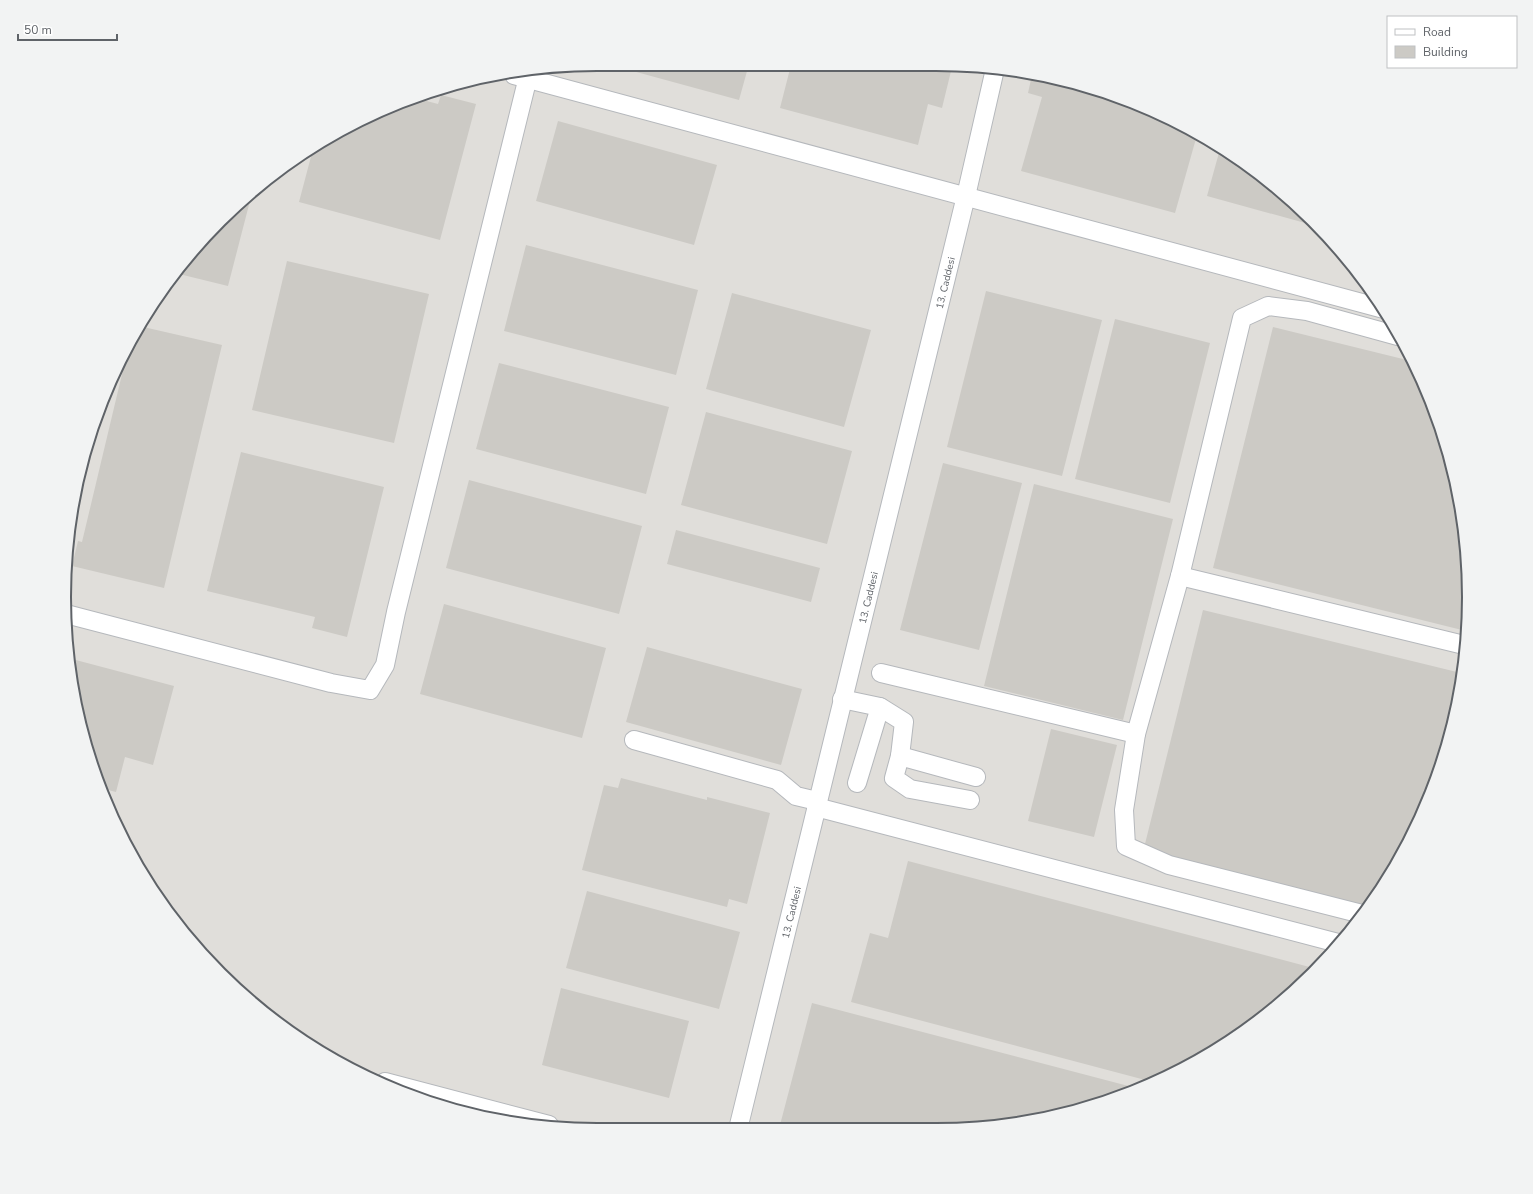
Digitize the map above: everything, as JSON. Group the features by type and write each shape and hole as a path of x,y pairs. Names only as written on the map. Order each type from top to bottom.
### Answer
{"street":[{"name":"13. Caddesi","path":"739,1123 966,196 994,75"},
{"path":"525,76 1374,306"},
{"path":"72,615 330,683 370,690 385,664 396,612 524,77"},
{"path":"1356,913 1169,864 1126,846 1124,810 1136,734 1180,576 1242,318 1268,306 1307,311 1392,334"},
{"path":"1180,576 1460,644"},
{"path":"881,673 1136,734"},
{"path":"842,699 880,707 904,722 900,756 894,778 910,789 970,800"},
{"path":"857,783 880,707"},
{"path":"634,740 777,780 796,796 817,804 1333,942"},
{"path":"900,756 976,777"},
{"path":"413,1089 515,1116"}],"shaded area":[{"path":"597,71 936,71 970,72 1005,76 1039,81 1072,89 1105,99 1169,125 1199,141 1228,160 1256,180 1308,225 1353,277 1392,334 1408,364 1434,428 1444,461 1452,494 1461,563 1461,631 1457,666 1452,700 1434,766 1408,830 1392,860 1353,917 1331,944 1308,969 1256,1014 1199,1053 1169,1069 1105,1095 1039,1113 970,1122 936,1123 563,1122 494,1113 461,1105 396,1083 364,1069 334,1053 277,1014 250,992 225,969 180,917 141,860 125,830 111,798 89,733 81,700 76,666 72,631 71,597 72,563 76,528 81,494 89,461 111,396 125,364 141,334 180,277 225,225 277,180 334,141 364,125 396,111 461,89 494,81 563,72"}],"building":[{"path":"633,71 747,71 739,100"},
{"path":"789,71 951,71 942,108 928,104 918,145 780,108"},
{"path":"1031,80 1072,89 1137,111 1169,125 1196,139 1175,213 1021,171 1042,97 1028,93"},
{"path":"441,95 476,104 440,240 299,202 311,156 334,141 364,125 396,111 424,100 438,104"},
{"path":"558,121 717,165 694,245 536,201"},
{"path":"1219,154 1256,180 1306,223 1207,196"},
{"path":"250,202 228,286 182,275 225,225"},
{"path":"526,245 698,290 676,375 504,331"},
{"path":"287,261 429,294 394,443 252,410"},
{"path":"986,291 1102,320 1062,476 947,447"},
{"path":"732,293 871,330 844,427 706,389"},
{"path":"1115,319 1210,343 1170,503 1075,479"},
{"path":"145,327 222,345 164,588 72,566 78,541 82,542 124,367"},
{"path":"1273,327 1406,360 1434,428 1452,494 1461,563 1461,630 1213,568"},
{"path":"499,363 669,407 646,494 476,449"},
{"path":"706,412 852,451 827,544 681,505"},
{"path":"241,452 384,487 347,637 312,628 315,617 207,591"},
{"path":"943,463 1022,483 979,650 900,630"},
{"path":"469,480 642,526 619,614 446,568"},
{"path":"1034,484 1173,519 1123,720 984,686"},
{"path":"676,530 820,568 811,602 667,564"},
{"path":"444,604 606,648 582,738 420,694"},
{"path":"1203,610 1456,672 1452,700 1444,733 1422,798 1408,830 1392,860 1361,906 1143,852"},
{"path":"647,647 802,689 781,765 626,722"},
{"path":"75,660 174,686 153,765 125,757 116,792 108,790 99,766 81,700"},
{"path":"1051,729 1117,745 1094,837 1028,821"},
{"path":"621,778 707,800 707,797 770,813 747,904 729,899 727,907 582,870 604,785 618,788"},
{"path":"908,861 1310,967 1283,992 1228,1034 1199,1053 1144,1080 851,1002 870,933 888,938"},
{"path":"587,891 740,932 719,1009 566,968"},
{"path":"561,988 689,1021 669,1098 542,1065"},
{"path":"812,1003 1129,1086 1072,1105 1039,1113 970,1122 781,1123"}]}
